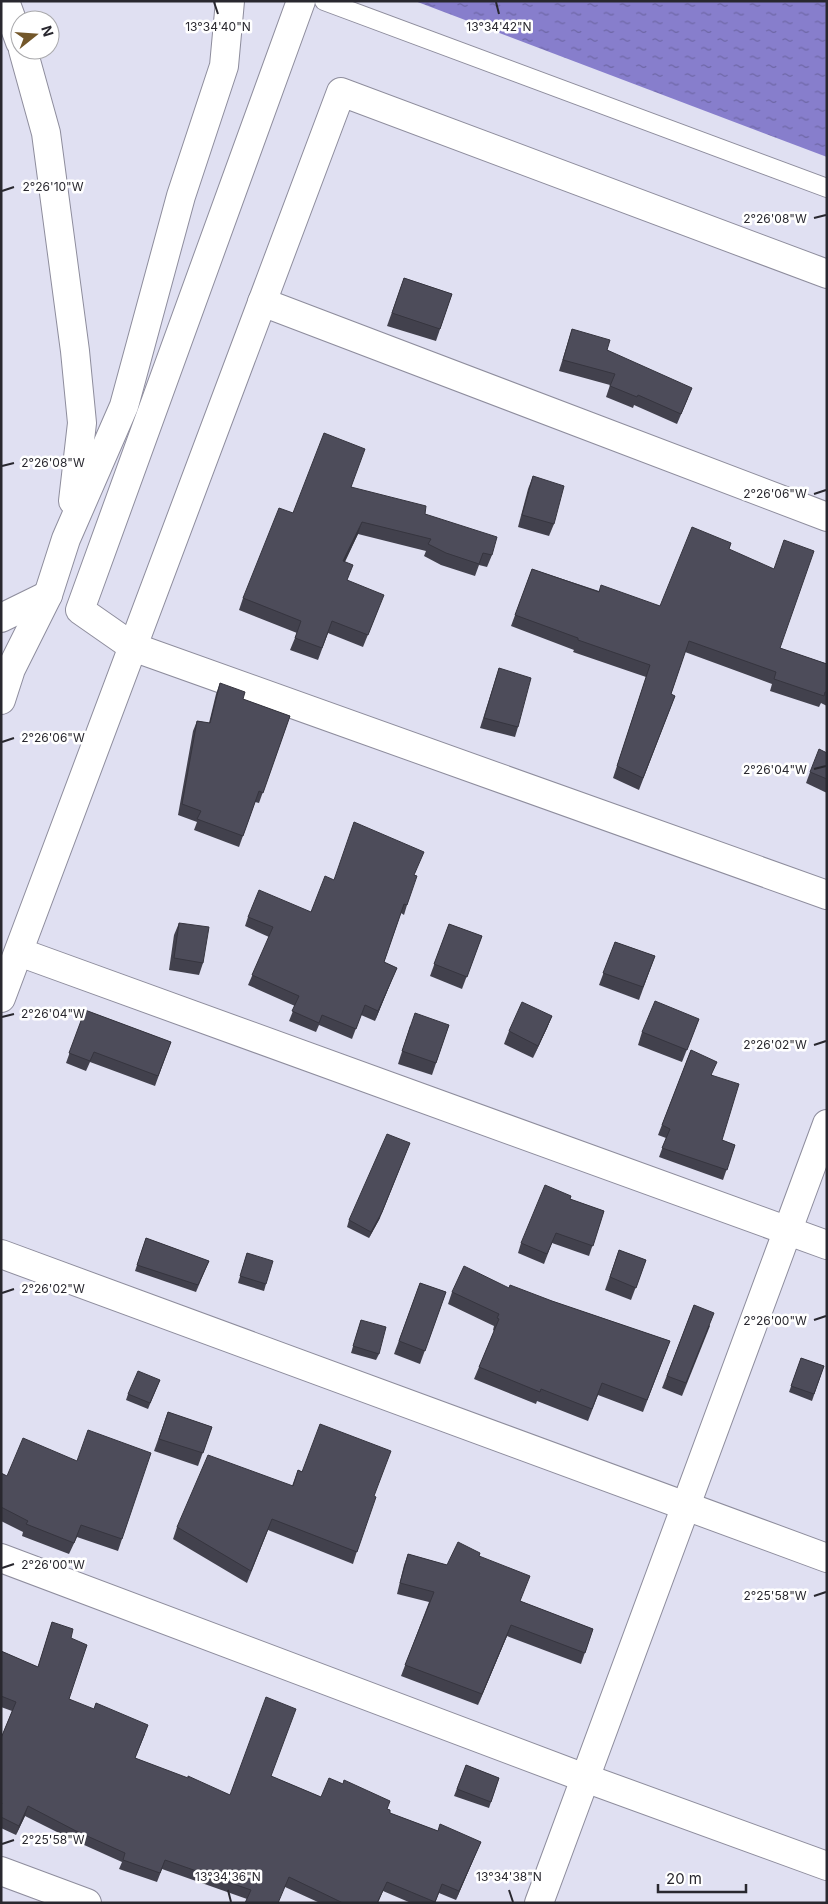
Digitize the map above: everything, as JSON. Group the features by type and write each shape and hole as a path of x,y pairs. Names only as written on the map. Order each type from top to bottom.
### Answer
{"street":[{"path":"5,1 10,15"},
{"path":"1,700 11,669 48,594 66,539 124,406 181,196 224,66 230,1"},
{"path":"300,1 80,610 133,647 827,895"},
{"path":"26,60 46,133 75,351 82,423 76,485 66,539"},
{"path":"1,998 340,92 827,274"},
{"path":"262,302 827,517"},
{"path":"1,618 48,594"},
{"path":"19,952 827,1245"},
{"path":"538,1903 827,1124"},
{"path":"1,1254 827,1558"},
{"path":"1,1558 585,1778 827,1866"},
{"path":"1,1871 87,1903"}],"lane":[{"path":"324,1 827,188"}],"water":[{"path":"415,1 827,1 827,157"}],"building":[{"path":"404,278 452,294 440,329 392,313"},
{"path":"572,329 610,340 607,350 692,388 681,414 638,395 637,397 610,386 615,374 563,360"},
{"path":"324,433 365,449 351,487 426,506 425,514 497,537 492,555 483,553 479,564 446,553 428,544 431,539 362,522 343,561 353,565 347,580 384,595 368,635 332,621 322,648 295,638 301,621 243,598 279,508 293,513"},
{"path":"533,476 564,486 554,524 522,515"},
{"path":"692,527 731,543 729,549 774,569 784,540 814,551 780,648 827,664 827,692 825,692 824,696 774,679 776,672 689,641 671,694 675,696 643,778 617,766 650,665 578,640 578,638 515,615 532,569 599,592 601,585 660,606"},
{"path":"499,668 531,678 518,727 484,718"},
{"path":"220,683 245,692 243,699 290,716 263,793 259,791 243,836 197,819 201,811 182,804 197,721 210,723"},
{"path":"819,749 827,753 827,779 810,772"},
{"path":"354,822 424,852 414,875 417,876 407,905 404,904 384,962 397,968 378,1011 365,1005 356,1029 322,1015 319,1023 292,1011 299,996 252,975 273,927 248,917 259,890 311,912 325,876 334,880"},
{"path":"179,923 209,927 203,963 174,958"},
{"path":"449,924 482,936 467,977 434,964"},
{"path":"615,942 655,956 643,987 603,973"},
{"path":"655,1001 699,1019 687,1050 642,1032"},
{"path":"522,1002 552,1016 538,1046 509,1031"},
{"path":"85,1010 171,1042 158,1076 94,1052 90,1061 69,1053"},
{"path":"415,1013 449,1025 436,1063 402,1051"},
{"path":"691,1050 717,1062 711,1075 739,1084 722,1140 735,1145 727,1170 662,1148 670,1129 662,1125"},
{"path":"387,1134 410,1143 382,1212 371,1232 349,1220"},
{"path":"545,1185 571,1196 570,1199 604,1211 593,1246 556,1233 547,1254 521,1243"},
{"path":"146,1238 209,1261 198,1285 137,1265"},
{"path":"619,1250 646,1260 636,1288 610,1277"},
{"path":"247,1253 273,1261 266,1284 240,1276"},
{"path":"464,1266 509,1288 510,1285 670,1341 647,1400 602,1383 592,1409 541,1389 540,1392 479,1367 499,1319 497,1318 499,1314 452,1292"},
{"path":"420,1283 446,1292 425,1351 399,1341"},
{"path":"694,1305 714,1313 686,1383 667,1376"},
{"path":"361,1320 386,1327 379,1354 353,1346"},
{"path":"801,1358 824,1366 814,1394 791,1386"},
{"path":"138,1371 160,1380 150,1403 128,1394"},
{"path":"168,1412 212,1427 203,1453 159,1439"},
{"path":"320,1424 391,1451 374,1496 376,1497 357,1552 272,1519 251,1571 177,1527 208,1455 293,1486 298,1470 302,1472"},
{"path":"88,1430 151,1453 122,1539 81,1525 74,1543 26,1524 28,1521 1,1507 1,1473 7,1476 23,1438 77,1461"},
{"path":"458,1542 480,1553 479,1556 530,1576 520,1601 593,1629 585,1653 511,1625 482,1694 405,1665 434,1592 400,1583 408,1554 447,1565"},
{"path":"52,1622 73,1629 71,1638 87,1645 69,1699 94,1709 96,1703 148,1725 135,1758 188,1778 188,1776 230,1795 266,1697 296,1709 271,1776 321,1797 329,1778 343,1784 344,1780 390,1801 387,1809 390,1810 390,1813 438,1831 440,1824 481,1842 459,1891 442,1884 435,1902 387,1882 377,1903 343,1903 289,1877 278,1903 245,1903 251,1890 165,1860 160,1873 123,1860 125,1853 76,1831 28,1806 19,1826 1,1817 1,1738 16,1702 1,1696 1,1651 38,1667"},
{"path":"466,1765 499,1778 491,1802 457,1789"}]}
